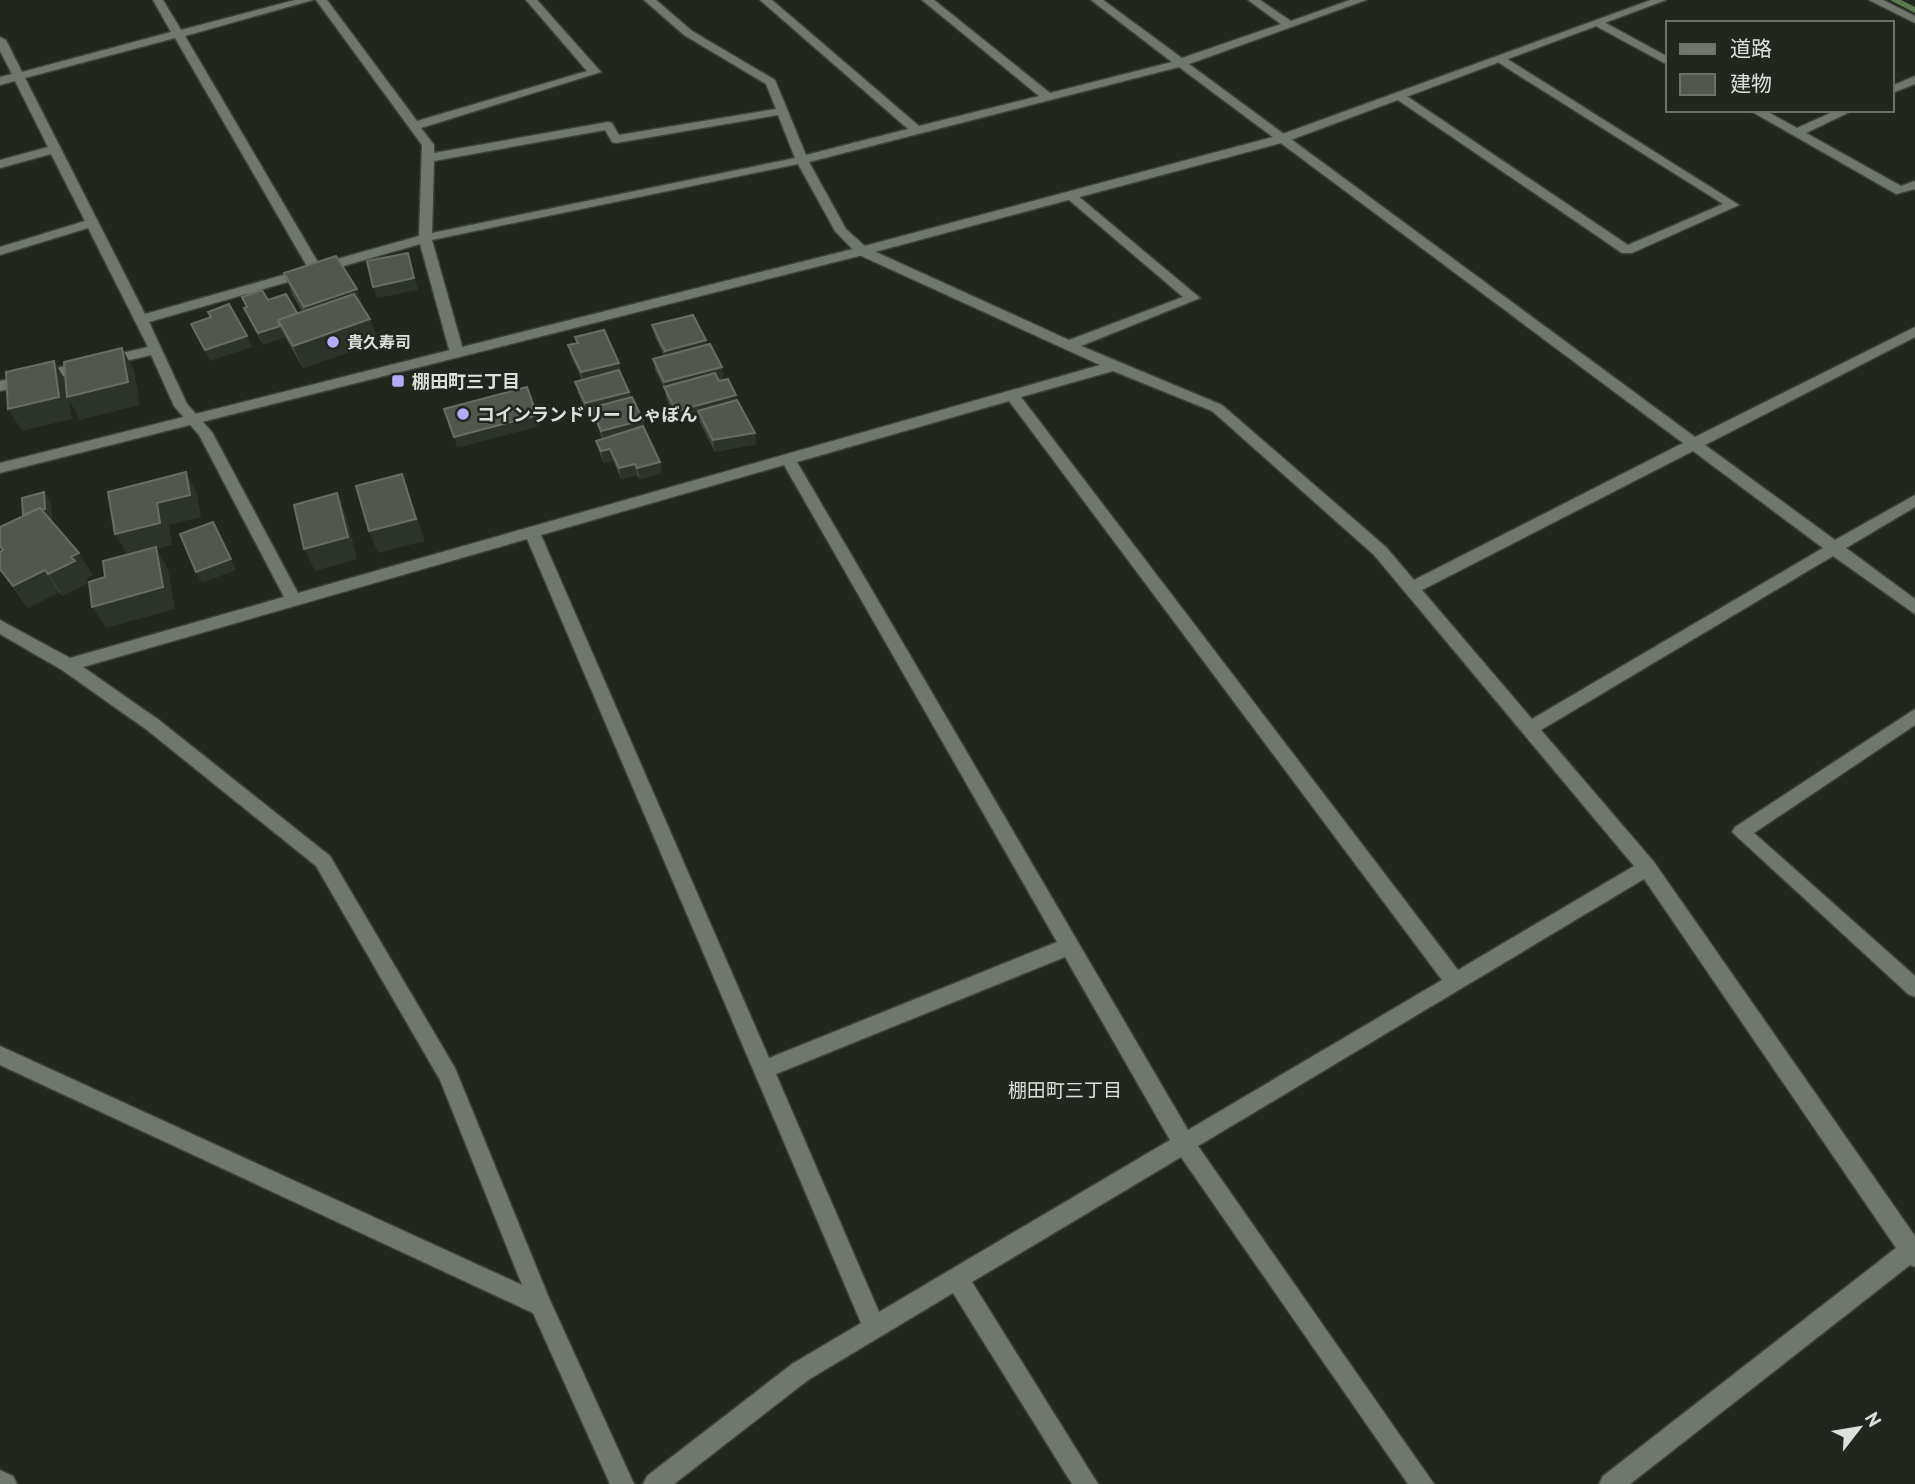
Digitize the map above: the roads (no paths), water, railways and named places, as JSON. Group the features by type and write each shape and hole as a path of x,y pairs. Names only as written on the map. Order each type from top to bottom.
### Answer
{"street":[{"path":"158,0 315,268"},
{"path":"0,81 307,0"},
{"path":"321,0 428,145 425,238 457,353"},
{"path":"414,127 595,72 531,0"},
{"path":"649,0 688,33 771,82 802,160 841,231 862,251 1114,366 1217,408 1380,551 1647,868 1914,1251 1611,1484"},
{"path":"765,0 916,130"},
{"path":"927,0 1048,97"},
{"path":"1096,0 1915,608"},
{"path":"1253,0 1290,25"},
{"path":"141,320 425,238 802,160 1180,63 1361,0"},
{"path":"0,468 862,251 1281,139 1661,0"},
{"path":"1874,0 1915,20"},
{"path":"1598,23 1666,61"},
{"path":"0,41 156,349 181,406 205,432 294,600"},
{"path":"1398,96 1628,250 1733,205 1500,59"},
{"path":"1894,89 1915,80"},
{"path":"427,158 608,126 616,139 783,111"},
{"path":"1759,112 1900,191 1915,184"},
{"path":"1796,133 1843,112"},
{"path":"0,164 54,149"},
{"path":"1068,194 1193,298 1070,345"},
{"path":"0,251 91,223"},
{"path":"1411,589 1915,331"},
{"path":"0,386 156,349"},
{"path":"68,665 1114,366"},
{"path":"1012,395 1455,981"},
{"path":"788,459 1183,1142 1422,1484"},
{"path":"1529,729 1915,499"},
{"path":"532,532 874,1327"},
{"path":"0,626 68,665 153,725 323,860 448,1075 541,1305 622,1484"},
{"path":"1915,716 1741,832 1915,988"},
{"path":"655,1484 800,1372 1647,868"},
{"path":"763,1070 1070,946"},
{"path":"0,1055 541,1305"},
{"path":"956,1278 1086,1484"}],"waterway":[{"path":"1894,0 1915,10"}],"place":[{"name":"貴久寿司","path":"333,342"},
{"name":"棚田町三丁目","path":"398,381"},
{"name":"コインランドリー しゃぼん","path":"463,414"}],"district":[{"name":"棚田町三丁目","path":"1065,1090"}]}
